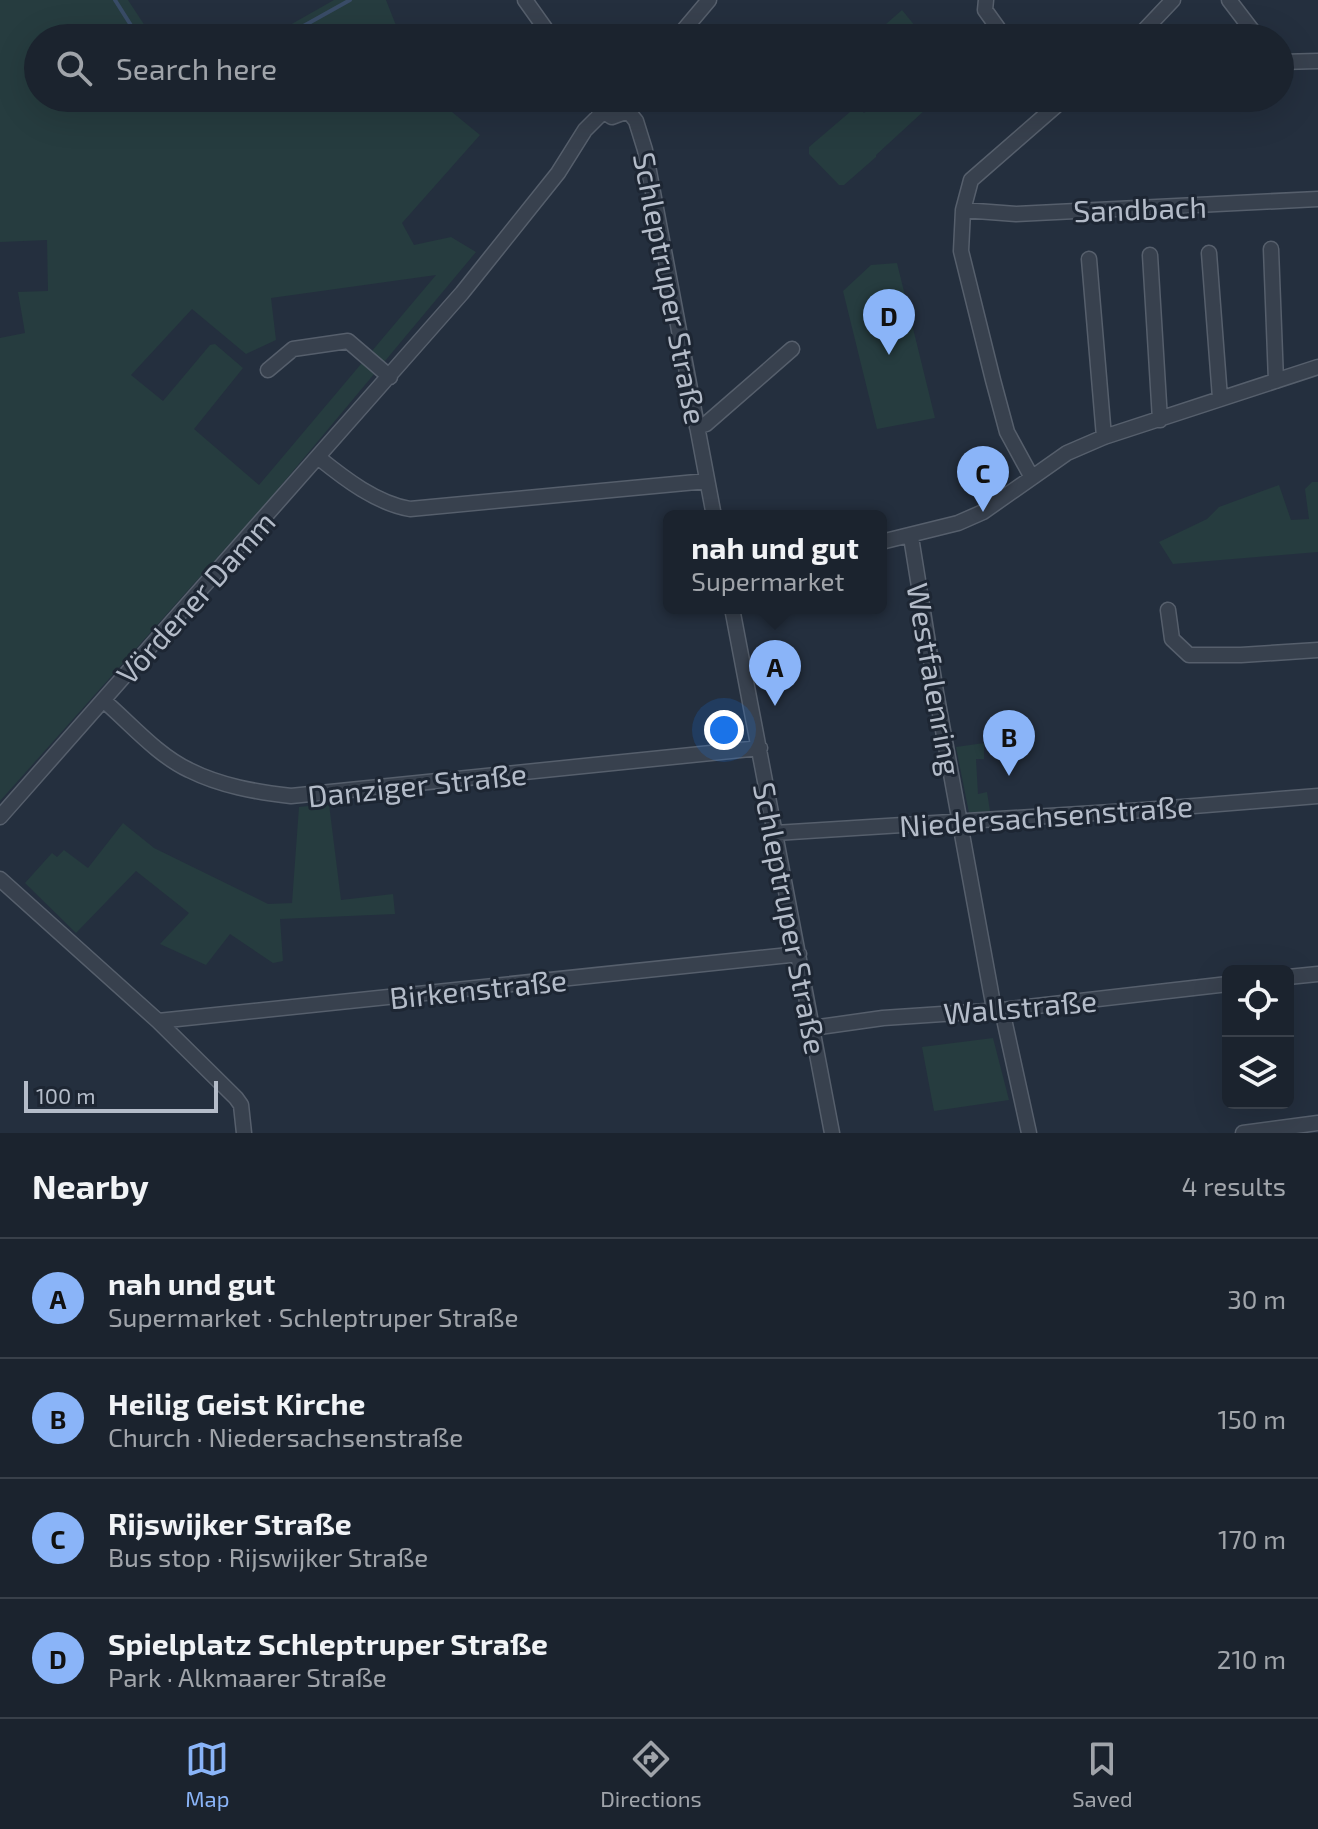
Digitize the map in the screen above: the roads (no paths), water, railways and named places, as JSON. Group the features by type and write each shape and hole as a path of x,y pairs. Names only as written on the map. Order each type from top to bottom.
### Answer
{"street":[{"path":"525,0 542,24"},
{"path":"689,24 709,0"},
{"path":"986,0 985,10 995,24"},
{"path":"1150,24 1173,0"},
{"path":"1229,0 1247,24"},
{"path":"1294,62 1318,61"},
{"path":"602,113 612,117 620,112"},
{"name":"Schleptruper Straße","path":"633,112 641,134 713,510"},
{"path":"1031,476 1007,432 961,251 963,210 971,180 1043,112"},
{"name":"Vördener Damm","path":"0,817 390,377 472,281 558,173 585,130 602,113"},
{"name":"Sandbach","path":"963,210 1016,214 1318,199"},
{"path":"1271,249 1276,381"},
{"path":"1209,253 1220,398"},
{"path":"1150,255 1160,420"},
{"path":"1089,259 1104,437"},
{"path":"268,370 293,349 348,341 390,377"},
{"path":"697,427 706,424 792,349"},
{"path":"887,541 958,523 983,512 1067,453 1104,437 1318,367"},
{"path":"319,458 340,475 385,502 410,509 707,481"},
{"name":"Westfalenring","path":"911,537 959,820 998,1010 1029,1133"},
{"path":"1168,610 1172,639 1189,655 1318,650"},
{"name":"Schleptruper Straße","path":"733,614 832,1133"},
{"name":"Danziger Straße","path":"103,700 188,770 236,787 291,796 760,748"},
{"name":"Niedersachsenstraße","path":"775,833 1318,796"},
{"path":"0,879 158,1021 241,1105 244,1133"},
{"name":"Birkenstraße","path":"158,1021 799,954"},
{"path":"1294,976 1318,974"},
{"name":"Wallstraße","path":"812,1028 883,1018 998,1010 1222,985"},
{"path":"1243,1133 1318,1123"}],"waterway":[{"path":"115,0 130,24"},
{"path":"307,24 350,0"}],"place":[{"name":"Spielplatz Schleptruper Straße","path":"889,355"},
{"name":"Rijswijker Straße","path":"983,512"},
{"name":"nah und gut","path":"775,706"},
{"name":"Heilig Geist Kirche","path":"1009,776"}]}
